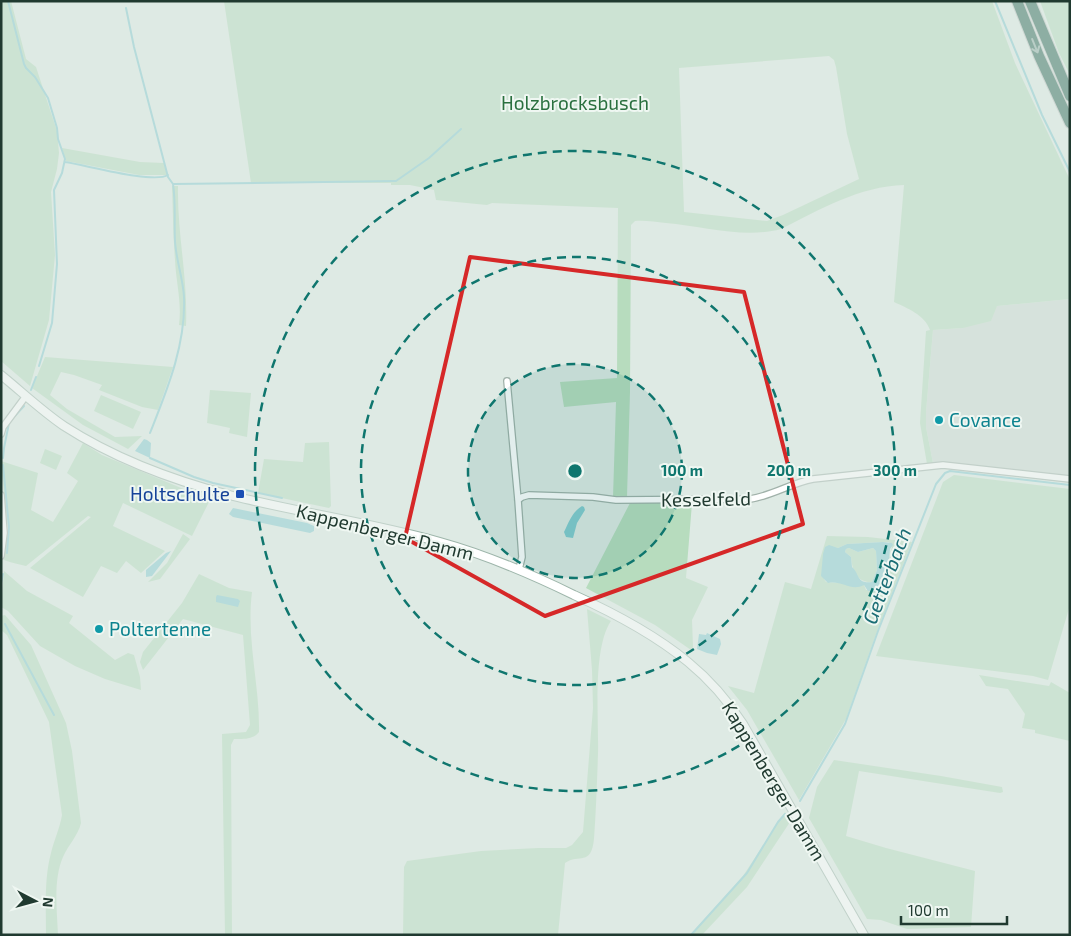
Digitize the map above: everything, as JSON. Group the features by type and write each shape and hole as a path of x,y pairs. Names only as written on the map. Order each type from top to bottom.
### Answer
{"highway":[{"path":"1017,1 1039,56 1070,123"},
{"path":"1030,1 1070,96"}],"main road":[{"name":"Kappenberger Damm","path":"1,375 63,425 125,458 184,482 253,501 440,542 519,569 629,623 688,661 716,687 743,724 864,935"}],"street":[{"path":"507,381 522,557 519,569"},
{"path":"1,434 3,426 26,396"},
{"name":"Kesselfeld","path":"518,500 529,495 616,500 750,499 767,496 794,484 813,479 943,465 1070,479"},
{"path":"1,495 4,533 1,556"}],"highlighted area":[{"path":"470,257 744,292 803,524 545,616 405,538"}],"shaded area":[{"path":"1070,299 1070,476 933,463 926,427 926,412 933,330 963,328 997,306"}],"green space":[{"path":"1,1 11,1 26,59 36,67 57,131 59,153 51,192 55,255 49,320 30,386 1,361"},
{"name":"Holzbrocksbusch","path":"224,1 992,1 1015,63 1070,180 1070,299 997,306 991,321 963,328 933,330 926,427 933,463 927,464 920,423 926,331 930,330 920,316 894,302 904,185 888,186 856,194 781,229 767,232 724,231 635,221 631,225 627,497 613,497 616,402 564,407 560,382 617,378 618,208 492,203 487,205 436,200 434,190 410,185 391,185 391,183 251,183","holes":["829,56 834,60 847,134 859,179 767,221 684,212 679,68"]},
{"path":"1040,1 1070,1 1070,75 1059,53"},
{"path":"62,148 140,162 164,163 167,175 139,175 66,161"},
{"path":"172,186 178,186 186,326 179,325 180,309 174,251"},
{"path":"45,357 173,367 158,410 142,407 99,390 102,385 61,372 50,395 67,409 115,437 142,436 128,449 83,425 32,388"},
{"path":"210,390 251,393 247,437 229,433 230,428 207,423"},
{"path":"101,395 141,412 133,429 94,411"},
{"path":"329,442 331,506 329,508 258,493 264,459 303,462 305,443"},
{"path":"83,443 102,455 210,500 192,536 123,503 113,526 165,551 141,573 126,561 117,573 101,566 83,597 30,568 91,517 88,516 26,566 4,560 8,528 1,461 38,473 31,510 53,522 78,481 67,473"},
{"path":"45,449 62,456 56,470 40,463"},
{"path":"954,475 1070,489 1070,605 1048,680 1033,676 876,656 943,482"},
{"path":"630,503 692,503 686,578 708,587 692,620 693,647 691,650 655,625 586,588"},
{"path":"183,534 190,539 160,579 148,582 167,563"},
{"path":"827,536 868,537 912,542 846,719 799,800 747,710 728,686 754,693 785,582 811,589","holes":["889,542 892,547 882,590 866,590 864,585 826,582 824,579 832,547 838,548 847,544"]},
{"path":"849,548 858,552 873,548 876,551 877,570 872,582 867,582 856,575 851,557 845,552"},
{"path":"4,571 27,591 73,616 69,623 115,660 128,653 134,655 140,677 141,690 105,679 75,666 40,646 8,611 1,607"},
{"path":"199,574 229,588 252,592 251,627 259,732 251,738 234,739 231,745 232,935 225,935 222,734 246,732 250,725 243,635 183,619 143,670 140,662 143,652 182,603"},
{"path":"587,609 611,621 605,633 599,666 598,754 594,839 590,853 587,856 565,863 558,935 403,935 404,867 407,861 481,851 566,848 572,845 583,832 593,708"},
{"path":"5,615 31,645 66,723 72,751 81,823 78,832 63,857 58,875 56,895 58,935 46,935 47,873 62,815 49,722 7,635 1,630 1,616"},
{"path":"979,675 1049,686 1051,682 1070,693 1070,741 1022,728 1025,714 1008,689 986,686"},
{"path":"834,760 1002,787 1003,792 1000,793 859,771 846,836 975,871 971,927 907,929 881,920 867,919 809,818 817,787"},
{"path":"785,812 790,822 747,887 702,935 690,935 743,876"}],"water":[{"path":"144,439 151,443 150,458 135,451"},
{"path":"582,506 585,510 577,523 573,538 566,537 564,532 569,521"},
{"path":"233,508 307,523 314,526 314,531 310,533 233,517 229,514"},
{"path":"892,543 881,592 868,591 864,585 851,587 838,583 828,583 821,576 825,547 829,545 838,548 847,544","holes":["849,548 858,552 873,548 876,551 877,570 872,582 863,581 859,578 852,567 851,557 845,552"]},
{"path":"171,551 152,576 146,577 146,570"},
{"path":"217,595 238,599 240,601 238,607 216,602"},
{"path":"707,633 720,639 721,644 717,655 697,649 699,634 706,635"}],"waterway":[{"path":"8,1 24,64 48,98 65,159 62,173 54,190 57,264 52,323 39,366"},
{"path":"995,1 1042,115 1070,172"},
{"path":"126,8 134,47 168,177 173,184 176,248 184,297 184,315 179,350 169,384 150,433"},
{"path":"174,184 396,181 429,158 461,129"},
{"path":"65,162 134,176 160,177 168,175"},
{"path":"31,390 36,377"},
{"path":"12,419 24,406"},
{"path":"3,458 9,423"},
{"path":"150,458 213,483 282,498"},
{"path":"3,465 9,527 7,553"},
{"name":"Getterbach","path":"800,801 845,724 878,631 936,484 945,473 950,471 1070,485"},
{"path":"1,583 3,574"},
{"path":"5,624 54,715"},
{"name":"Getterbach","path":"691,935 747,873 778,822 785,814"}],"place":[{"name":"Covance","path":"939,420"},
{"name":"Holtschulte","path":"240,494"},
{"name":"Poltertenne","path":"99,629"}]}
